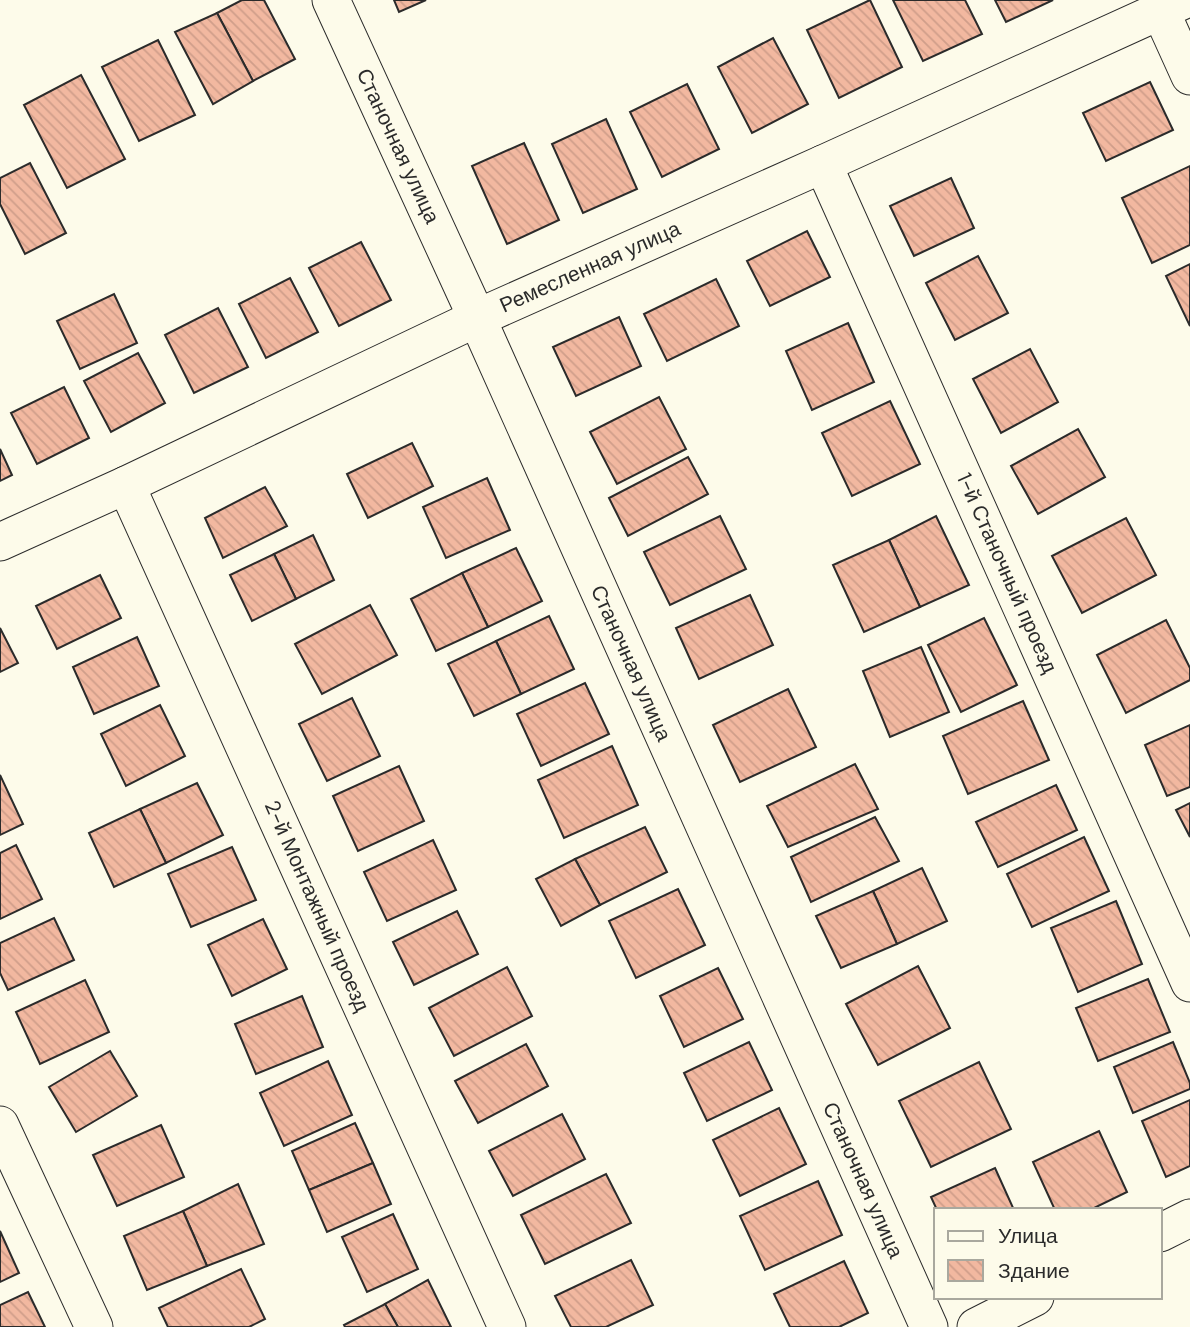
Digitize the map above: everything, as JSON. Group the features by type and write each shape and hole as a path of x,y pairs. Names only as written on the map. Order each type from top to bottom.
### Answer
{"street":[{"name":"Станочная улица","path":"331,0 477,318 929,1327"},
{"name":"Ремесленная улица","path":"0,542 477,318 1172,6"},
{"path":"1172,6 1190,76"},
{"name":"1-й Станочный проезд","path":"823,164 1190,983"},
{"name":"2-й Монтажный проезд","path":"126,485 508,1327"},
{"path":"0,1125 94,1327"},
{"path":"1162,1232 1190,1218"},
{"path":"976,1327 1031,1299"}],"building":[{"path":"242,0 264,0 295,59 253,81 217,13"},
{"path":"394,0 426,0 399,12"},
{"path":"870,0 902,67 839,98 807,30"},
{"path":"893,0 965,0 982,34 923,61"},
{"path":"995,0 1053,0 1006,22"},
{"path":"217,13 253,81 213,104 175,32"},
{"path":"773,38 808,104 752,133 718,67"},
{"path":"158,40 195,115 139,141 102,67"},
{"path":"81,75 125,159 67,188 24,105"},
{"path":"1150,82 1173,130 1106,161 1083,113"},
{"path":"687,84 719,149 662,177 630,112"},
{"path":"606,119 637,189 583,213 552,144"},
{"path":"524,143 559,220 507,244 472,166"},
{"path":"30,163 66,233 25,254 0,204 0,178"},
{"path":"1190,166 1190,245 1152,263 1122,198"},
{"path":"951,178 974,228 914,256 890,206"},
{"path":"807,231 830,277 770,306 747,261"},
{"path":"361,242 391,300 339,326 309,268"},
{"path":"978,256 1008,313 955,340 926,283"},
{"path":"1190,264 1190,326 1166,276"},
{"path":"290,278 318,332 266,358 239,304"},
{"path":"716,279 739,326 667,361 644,314"},
{"path":"114,294 137,343 80,369 57,321"},
{"path":"218,308 248,367 194,393 165,335"},
{"path":"619,317 641,366 576,396 553,347"},
{"path":"848,323 874,382 812,410 786,351"},
{"path":"1030,349 1058,402 1001,433 973,379"},
{"path":"138,353 165,403 111,432 84,381"},
{"path":"64,387 89,438 37,464 11,413"},
{"path":"659,397 686,449 617,484 590,432"},
{"path":"890,401 920,464 852,496 822,433"},
{"path":"1078,429 1105,477 1038,514 1011,466"},
{"path":"412,443 433,486 368,518 347,474"},
{"path":"0,449 12,475 0,481"},
{"path":"688,457 708,494 628,536 609,498"},
{"path":"487,478 510,530 446,558 423,507"},
{"path":"265,487 287,526 223,558 205,518"},
{"path":"720,516 746,569 670,605 644,552"},
{"path":"936,516 969,585 920,607 889,540"},
{"path":"1126,518 1156,575 1082,613 1052,556"},
{"path":"313,535 334,580 296,599 274,554"},
{"path":"889,540 920,607 864,632 833,565"},
{"path":"516,548 542,601 488,627 462,573"},
{"path":"274,554 296,599 252,621 230,575"},
{"path":"462,573 488,627 436,651 411,599"},
{"path":"100,575 121,618 57,649 36,606"},
{"path":"750,595 773,645 699,679 676,628"},
{"path":"370,605 397,655 322,694 295,644"},
{"path":"549,616 574,669 521,694 496,641"},
{"path":"984,618 1017,685 961,712 928,645"},
{"path":"1166,620 1190,668 1190,680 1126,713 1097,655"},
{"path":"0,628 18,663 0,672"},
{"path":"137,637 159,686 94,714 73,667"},
{"path":"496,641 521,694 474,716 448,664"},
{"path":"921,647 949,712 890,737 863,671"},
{"path":"585,683 609,734 541,766 517,714"},
{"path":"788,689 816,747 740,782 713,725"},
{"path":"352,698 380,756 327,781 299,724"},
{"path":"1023,701 1049,760 968,794 943,736"},
{"path":"160,705 185,756 126,786 101,734"},
{"path":"1190,725 1190,787 1167,796 1145,745"},
{"path":"612,746 638,805 564,838 538,780"},
{"path":"855,764 878,809 788,847 767,806"},
{"path":"399,766 424,821 358,851 333,796"},
{"path":"0,775 23,824 0,835"},
{"path":"197,783 223,835 166,863 140,809"},
{"path":"1056,785 1077,830 998,867 976,822"},
{"path":"1190,803 1190,837 1176,810"},
{"path":"140,809 166,863 114,887 89,833"},
{"path":"875,817 899,861 811,902 791,857"},
{"path":"645,827 667,872 600,905 575,859"},
{"path":"1084,837 1109,891 1032,927 1007,874"},
{"path":"433,840 456,890 387,921 364,872"},
{"path":"16,845 42,899 0,919 0,853"},
{"path":"232,847 256,900 191,927 168,874"},
{"path":"575,859 600,905 561,926 536,879"},
{"path":"922,868 947,921 897,944 873,891"},
{"path":"678,889 705,945 636,978 609,921"},
{"path":"873,891 897,944 841,968 816,916"},
{"path":"1116,901 1142,964 1078,992 1051,928"},
{"path":"457,911 478,954 414,985 393,942"},
{"path":"54,918 74,960 8,990 0,973 0,943"},
{"path":"263,919 287,969 232,996 208,945"},
{"path":"918,966 950,1028 878,1065 846,1004"},
{"path":"507,967 532,1016 454,1056 429,1008"},
{"path":"718,968 743,1019 684,1047 660,996"},
{"path":"1148,979 1170,1032 1098,1061 1076,1008"},
{"path":"85,980 109,1032 40,1064 16,1012"},
{"path":"302,996 323,1047 256,1074 235,1024"},
{"path":"749,1042 772,1090 707,1121 684,1073"},
{"path":"1173,1042 1190,1089 1133,1113 1114,1067"},
{"path":"526,1044 548,1086 478,1123 455,1081"},
{"path":"110,1051 137,1096 76,1132 49,1087"},
{"path":"328,1061 352,1115 284,1146 260,1093"},
{"path":"979,1062 1011,1129 931,1167 899,1101"},
{"path":"1190,1100 1190,1166 1166,1177 1142,1121"},
{"path":"779,1108 806,1164 740,1196 713,1140"},
{"path":"562,1114 585,1159 513,1196 489,1151"},
{"path":"355,1123 373,1163 309,1190 292,1151"},
{"path":"161,1125 184,1177 117,1206 93,1155"},
{"path":"1099,1131 1127,1192 1094,1208 1054,1208 1033,1162"},
{"path":"373,1163 391,1204 327,1232 309,1190"},
{"path":"995,1168 1013,1208 936,1208 931,1197"},
{"path":"606,1174 631,1223 545,1264 521,1215"},
{"path":"818,1181 842,1235 765,1270 740,1216"},
{"path":"238,1184 264,1244 207,1266 183,1211"},
{"path":"183,1211 207,1266 147,1290 124,1236"},
{"path":"393,1214 418,1269 367,1292 342,1237"},
{"path":"0,1231 19,1273 0,1282"},
{"path":"631,1260 653,1305 606,1327 571,1327 555,1296"},
{"path":"844,1261 868,1313 839,1327 790,1327 774,1294"},
{"path":"241,1269 265,1319 249,1327 168,1327 159,1308"},
{"path":"428,1280 451,1327 398,1327 385,1304"},
{"path":"28,1292 45,1327 0,1327 0,1305"},
{"path":"385,1304 398,1327 345,1327 344,1325"}]}
